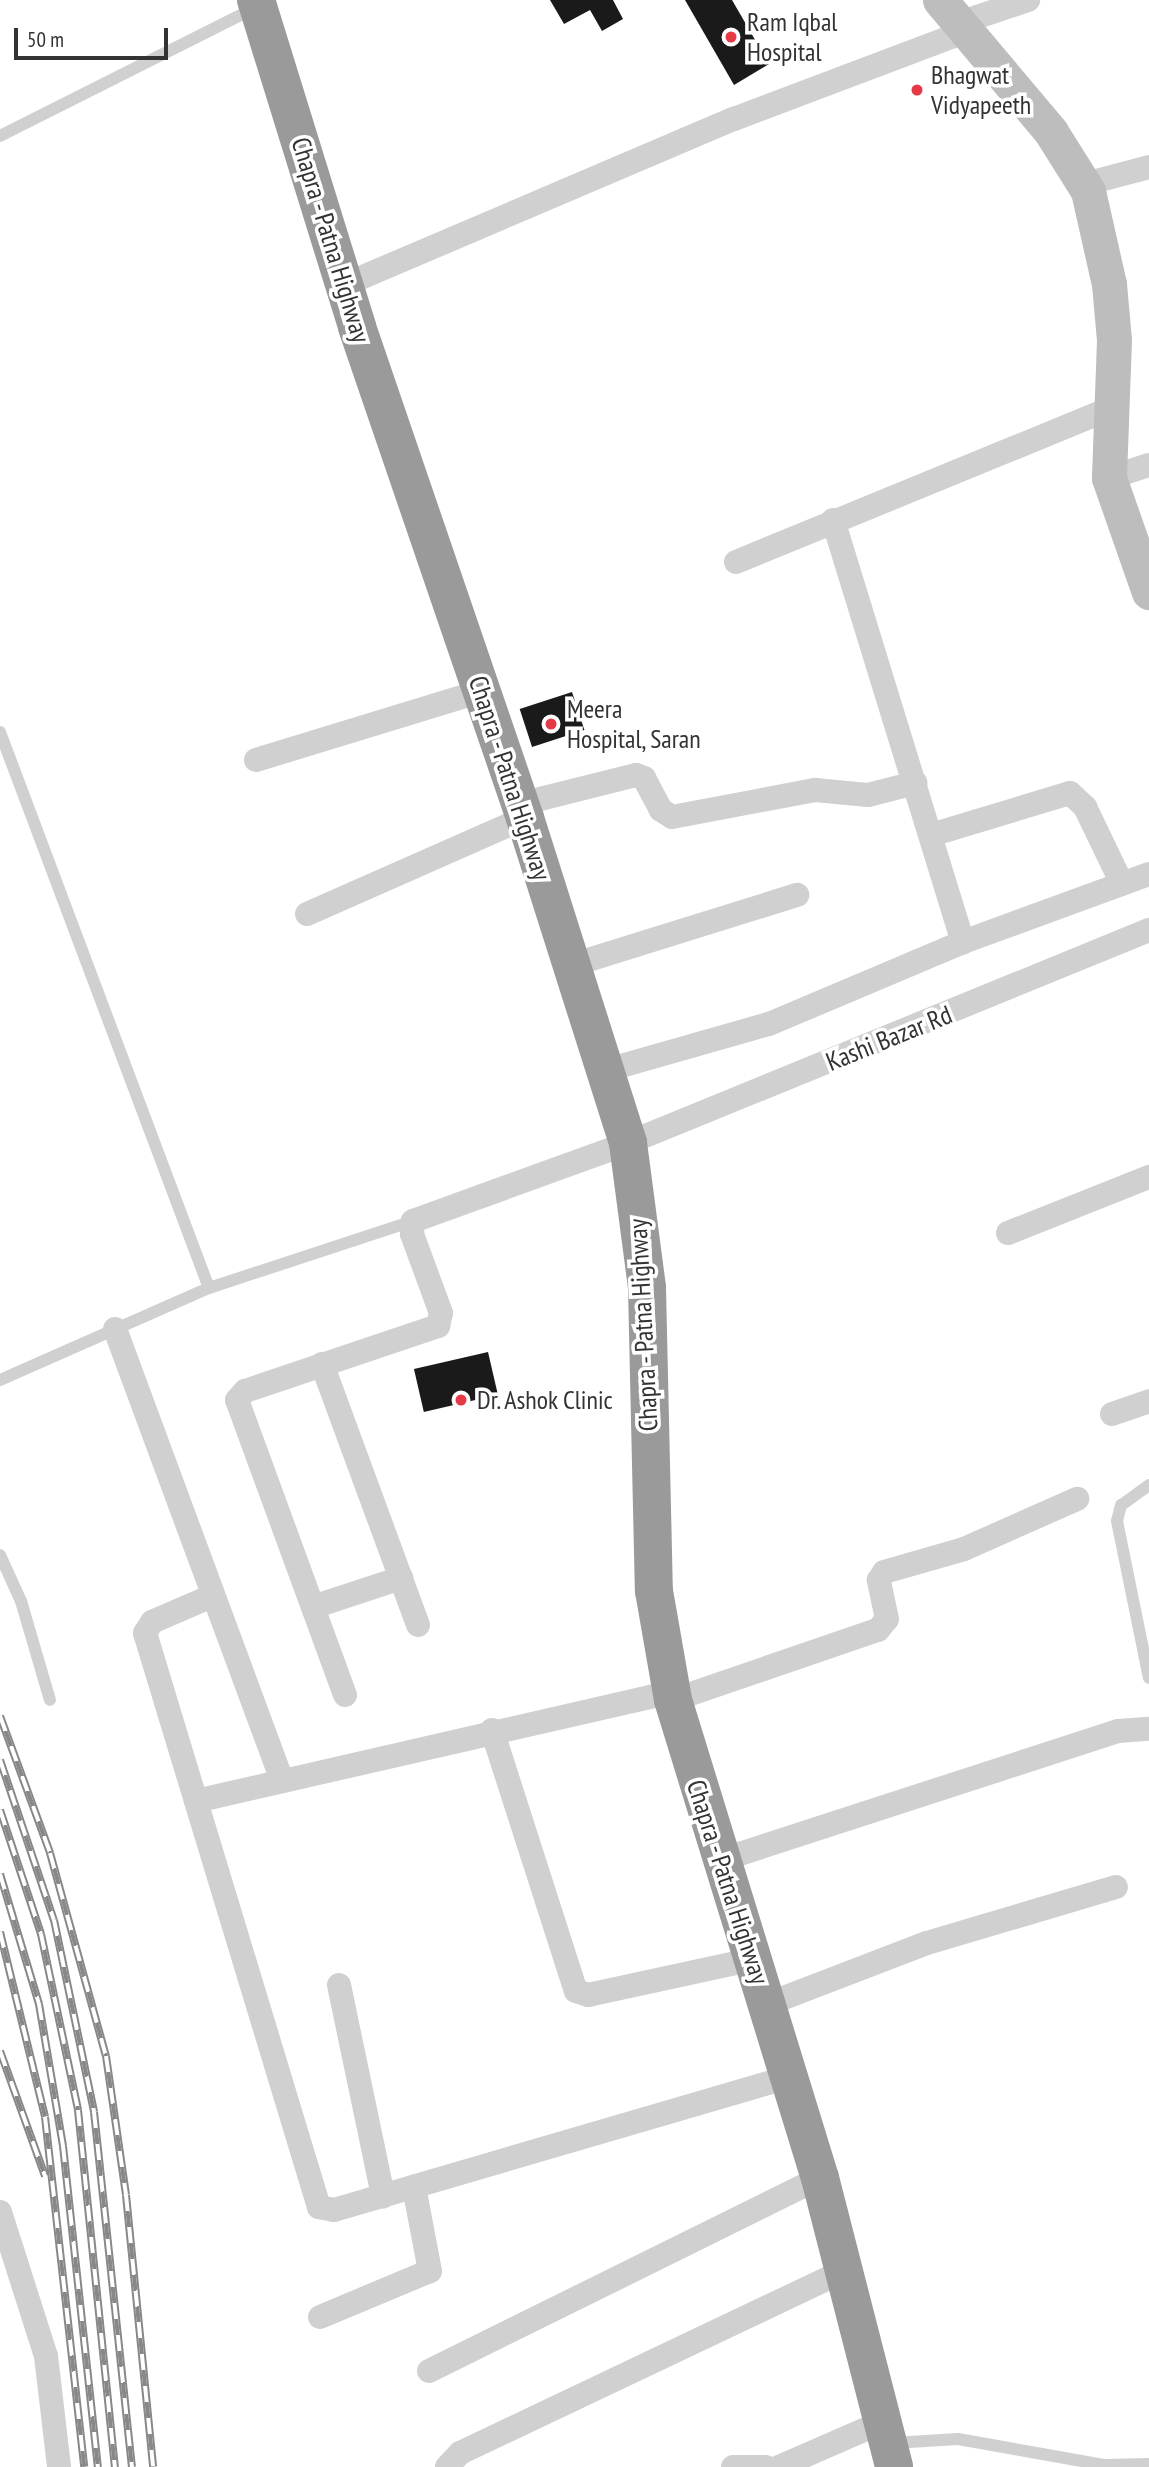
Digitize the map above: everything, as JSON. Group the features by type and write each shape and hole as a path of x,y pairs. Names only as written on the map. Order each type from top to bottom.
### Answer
{"highway":[{"name":"Chapra - Patna Highway","path":"257,3 344,285 522,811 607,1070 628,1143 647,1288 654,1591 672,1696 791,2076 888,2444"}],"street":[{"path":"344,285 734,119 955,18 1028,0"},
{"path":"955,18 1051,132 1085,184 1109,284 1114,340 1109,478 1149,592"},
{"path":"1085,184 1149,167"},
{"path":"736,562 833,520 1112,408"},
{"path":"1109,478 1149,465"},
{"path":"833,520 963,942"},
{"path":"256,760 482,691"},
{"path":"307,914 522,811 636,775 645,778 661,810 672,817 816,790 868,795 915,783"},
{"path":"931,835 1070,793 1085,807 1122,884"},
{"path":"607,1070 769,1024 963,942 1149,874"},
{"path":"572,964 797,895"},
{"name":"Kashi Bazar Rd","path":"413,1221 628,1143 1149,930"},
{"path":"1008,1233 1149,1177"},
{"path":"345,1695 237,1400 245,1391 322,1364 426,1334 438,1326 441,1313 412,1234 413,1221"},
{"path":"115,1329 282,1781"},
{"path":"322,1364 418,1625"},
{"path":"1112,1414 1149,1401"},
{"path":"196,1801 492,1730 672,1696 878,1630 887,1619 879,1580 884,1572 964,1549 1077,1499"},
{"path":"313,1607 401,1578"},
{"path":"212,1596 152,1622 145,1633 316,2203 328,2211 791,2076"},
{"path":"722,1860 1118,1731 1149,1729"},
{"path":"492,1730 576,1991 588,1995 754,1959"},
{"path":"768,2004 928,1943 1116,1887"},
{"path":"338,1985 383,2196"},
{"path":"429,2371 820,2178"},
{"path":"320,2317 430,2270 414,2187"},
{"path":"0,2212 46,2356 59,2467"},
{"path":"447,2467 460,2453 844,2271"},
{"path":"779,2467 888,2444"},
{"path":"733,2467 766,2467"}],"lane":[{"path":"0,136 257,3"},
{"path":"0,732 209,1288"},
{"path":"0,1380 209,1288 413,1221"},
{"path":"1149,1485 1128,1498 1117,1521 1149,1678"},
{"path":"0,1555 21,1601 50,1700"},
{"path":"888,2444 958,2439 1104,2465 1149,2464"}],"building":[{"path":"550,0 613,0 623,19 602,31 590,10 564,24"},
{"path":"685,0 732,0 769,64 734,85"},
{"path":"572,692 584,730 532,747 520,709"},
{"path":"488,1352 498,1395 424,1412 414,1369"}],"railway":[{"path":"0,1716 50,1853 106,2056 126,2195 153,2467"},
{"path":"0,1760 54,1920 94,2112 132,2467"},
{"path":"0,1810 41,1934 78,2110 115,2467"},
{"path":"0,1874 39,2004 63,2146 98,2467"},
{"path":"0,1932 45,2117 84,2467"},
{"path":"0,2051 45,2176"}],"place":[{"name":"Ram Iqbal Hospital","path":"731,37"},
{"name":"Bhagwat Vidyapeeth","path":"917,90"},
{"name":"Meera Hospital, Saran","path":"551,724"},
{"name":"Dr. Ashok Clinic","path":"461,1400"}]}
